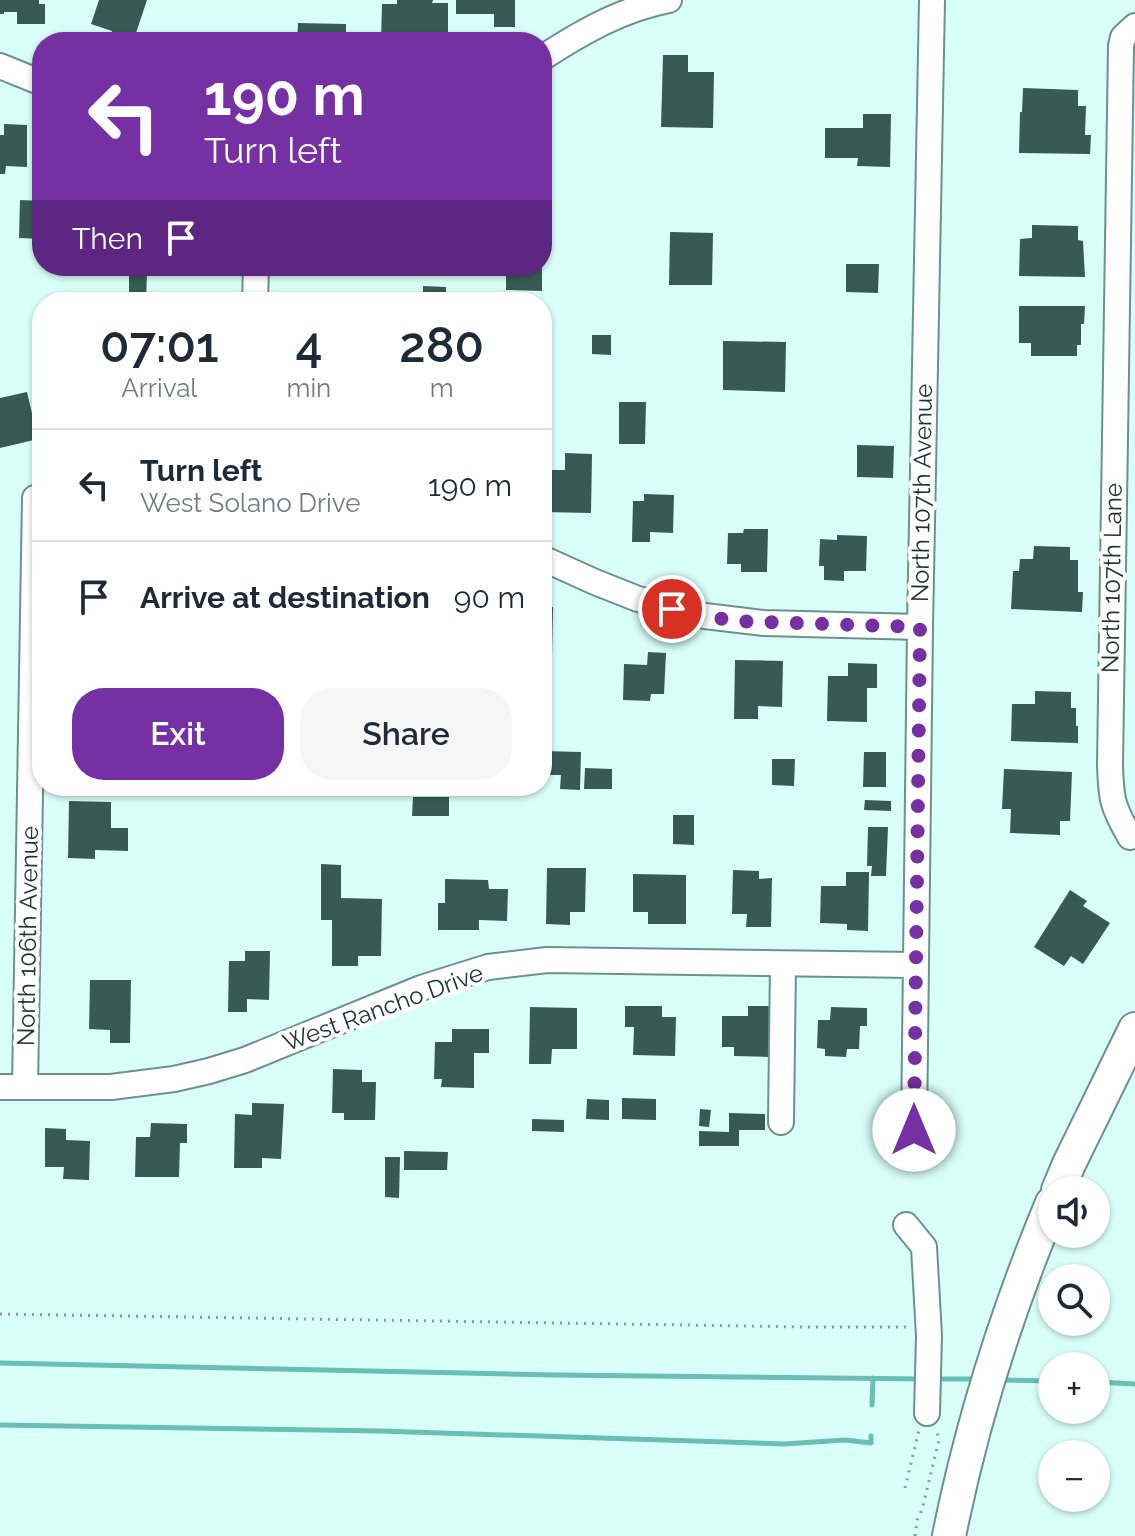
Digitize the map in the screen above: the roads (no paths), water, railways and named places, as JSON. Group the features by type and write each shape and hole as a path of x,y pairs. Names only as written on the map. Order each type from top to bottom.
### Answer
{"main road":[{"path":"1064,1176 1135,1029"},
{"path":"949,1536 985,1389 1012,1305 1038,1239"}],"street":[{"path":"552,52 622,13 669,0"},
{"name":"North 107th Avenue","path":"914,1130 932,0"},
{"name":"North 107th Lane","path":"1130,837 1115,811 1110,794 1124,563 1121,46 1123,37 1132,27"},
{"path":"0,66 32,79"},
{"path":"552,563 638,599 705,616 764,623 920,627"},
{"name":"North 106th Avenue","path":"25,1087 32,792"},
{"name":"West Rancho Drive","path":"0,1087 111,1087 209,1071 245,1060 421,988 488,967 547,960 915,965"},
{"path":"781,1122 783,964"},
{"path":"906,1225 924,1247 928,1332 927,1413"}],"waterway":[{"path":"0,1363 923,1379"},
{"path":"872,1405 873,1378"},
{"path":"937,1379 975,1379"},
{"path":"1001,1380 1038,1381"},
{"path":"1110,1383 1135,1384"},
{"path":"0,1425 380,1431 784,1444 845,1440 871,1443 871,1436"}]}
